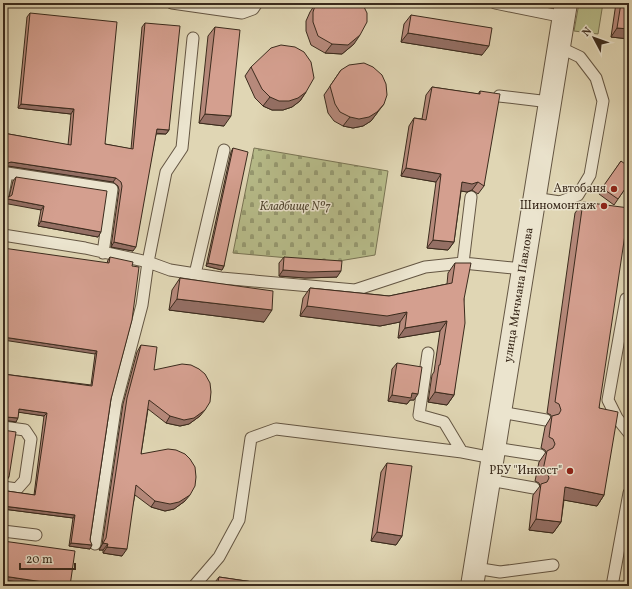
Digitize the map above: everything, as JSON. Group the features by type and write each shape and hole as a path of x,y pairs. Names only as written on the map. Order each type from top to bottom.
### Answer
{"street":[{"name":"улица Мичмана Павлова","path":"473,577 565,10"}],"lane":[{"path":"172,3 242,13 253,9 257,3"},
{"path":"494,3 565,10"},
{"path":"95,544 116,403 142,305 148,262 166,172 182,148 193,38"},
{"path":"534,198 560,202 578,195 590,176 603,101 596,78 580,57 559,47"},
{"path":"499,96 550,102"},
{"path":"195,274 224,150"},
{"path":"3,195 7,173 112,189 103,253"},
{"path":"462,263 471,197"},
{"path":"3,235 85,248 148,262 170,270 195,274 221,278 355,290 425,267 462,263 523,269"},
{"path":"629,299 626,299 608,400 617,418 629,433"},
{"path":"428,353 419,415 444,422 462,452"},
{"path":"500,412 546,420"},
{"path":"3,427 25,430 31,439 25,480 17,489 3,487"},
{"path":"194,586 219,558 239,520 251,438 276,429 462,452 540,455"},
{"path":"489,480 534,488"},
{"path":"612,586 629,493"},
{"path":"3,531 36,535"},
{"path":"473,577 553,565"}],"green space":[{"path":"579,3 603,3 598,34 574,31"},
{"name":"Кладбище №7","path":"254,148 388,171 375,255 333,262 233,253"}],"building":[{"path":"316,3 362,3 367,13 367,22 360,35 348,45 332,44 318,36 313,22 313,12"},
{"path":"621,3 629,3 629,29 617,28"},
{"path":"30,13 117,22 105,144 133,149 145,23 180,26 169,130 157,129 136,247 114,242 122,186 121,182 116,178 11,162 5,164 3,168 3,133 71,145 74,109 21,104"},
{"path":"411,15 492,28 489,46 408,33"},
{"path":"215,27 240,30 231,116 205,114"},
{"path":"281,45 295,47 304,52 311,62 314,78 306,92 298,98 289,101 279,101 270,97 262,89 251,67 271,48"},
{"path":"364,63 373,67 382,75 386,84 387,95 384,104 377,112 369,117 359,119 350,117 340,112 335,104 330,86 341,70 349,65"},
{"path":"432,87 480,94 480,91 500,94 484,186 478,182 472,184 462,182 454,242 433,240 441,174 406,168 414,118 426,120"},
{"path":"233,148 248,152 224,266 208,263"},
{"name":"Автобаня","path":"621,161 629,167 629,183 618,199 602,188"},
{"path":"16,177 107,191 101,232 41,221 44,206 3,198 3,196 4,198 12,195"},
{"path":"583,202 629,208 599,408 618,412 604,495 565,487 561,522 536,519 541,484 547,482 549,478 547,472 543,470 547,451 553,448 555,444 553,439 549,437 552,416 559,414 561,410 559,404 555,402"},
{"path":"3,248 109,263 110,257 133,262 132,266 139,267 132,320 111,399 90,540 92,545 71,543 75,515 3,506 3,490 35,495 47,413 19,409 18,418 3,418 3,374 92,386 97,351 3,337"},
{"path":"284,257 342,261 341,271 309,272 283,270"},
{"path":"455,263 471,263 464,299 465,323 454,395 435,392 447,321 405,328 407,312 387,316 307,306 310,288 389,296 452,283"},
{"path":"180,278 273,291 272,310 177,299"},
{"path":"141,345 157,347 154,370 182,364 191,365 199,369 205,374 210,383 210,402 205,410 194,418 184,420 170,416 149,400 141,454 168,449 176,450 185,454 195,467 195,486 190,495 179,502 170,504 155,501 136,485 127,549 107,547 108,544 103,543 106,538 127,398"},
{"path":"397,363 422,367 418,394 412,393 411,398 392,395"},
{"path":"3,430 16,432 9,477 3,477"},
{"path":"387,463 412,466 402,536 377,532"},
{"path":"3,541 75,551 70,586 3,576"},
{"path":"219,577 280,586 217,586"}],"place":[{"name":"Автобаня","path":"614,189"},
{"name":"Шиномонтаж","path":"604,206"},
{"name":"РБУ \"Инкост\"","path":"570,471"}]}
